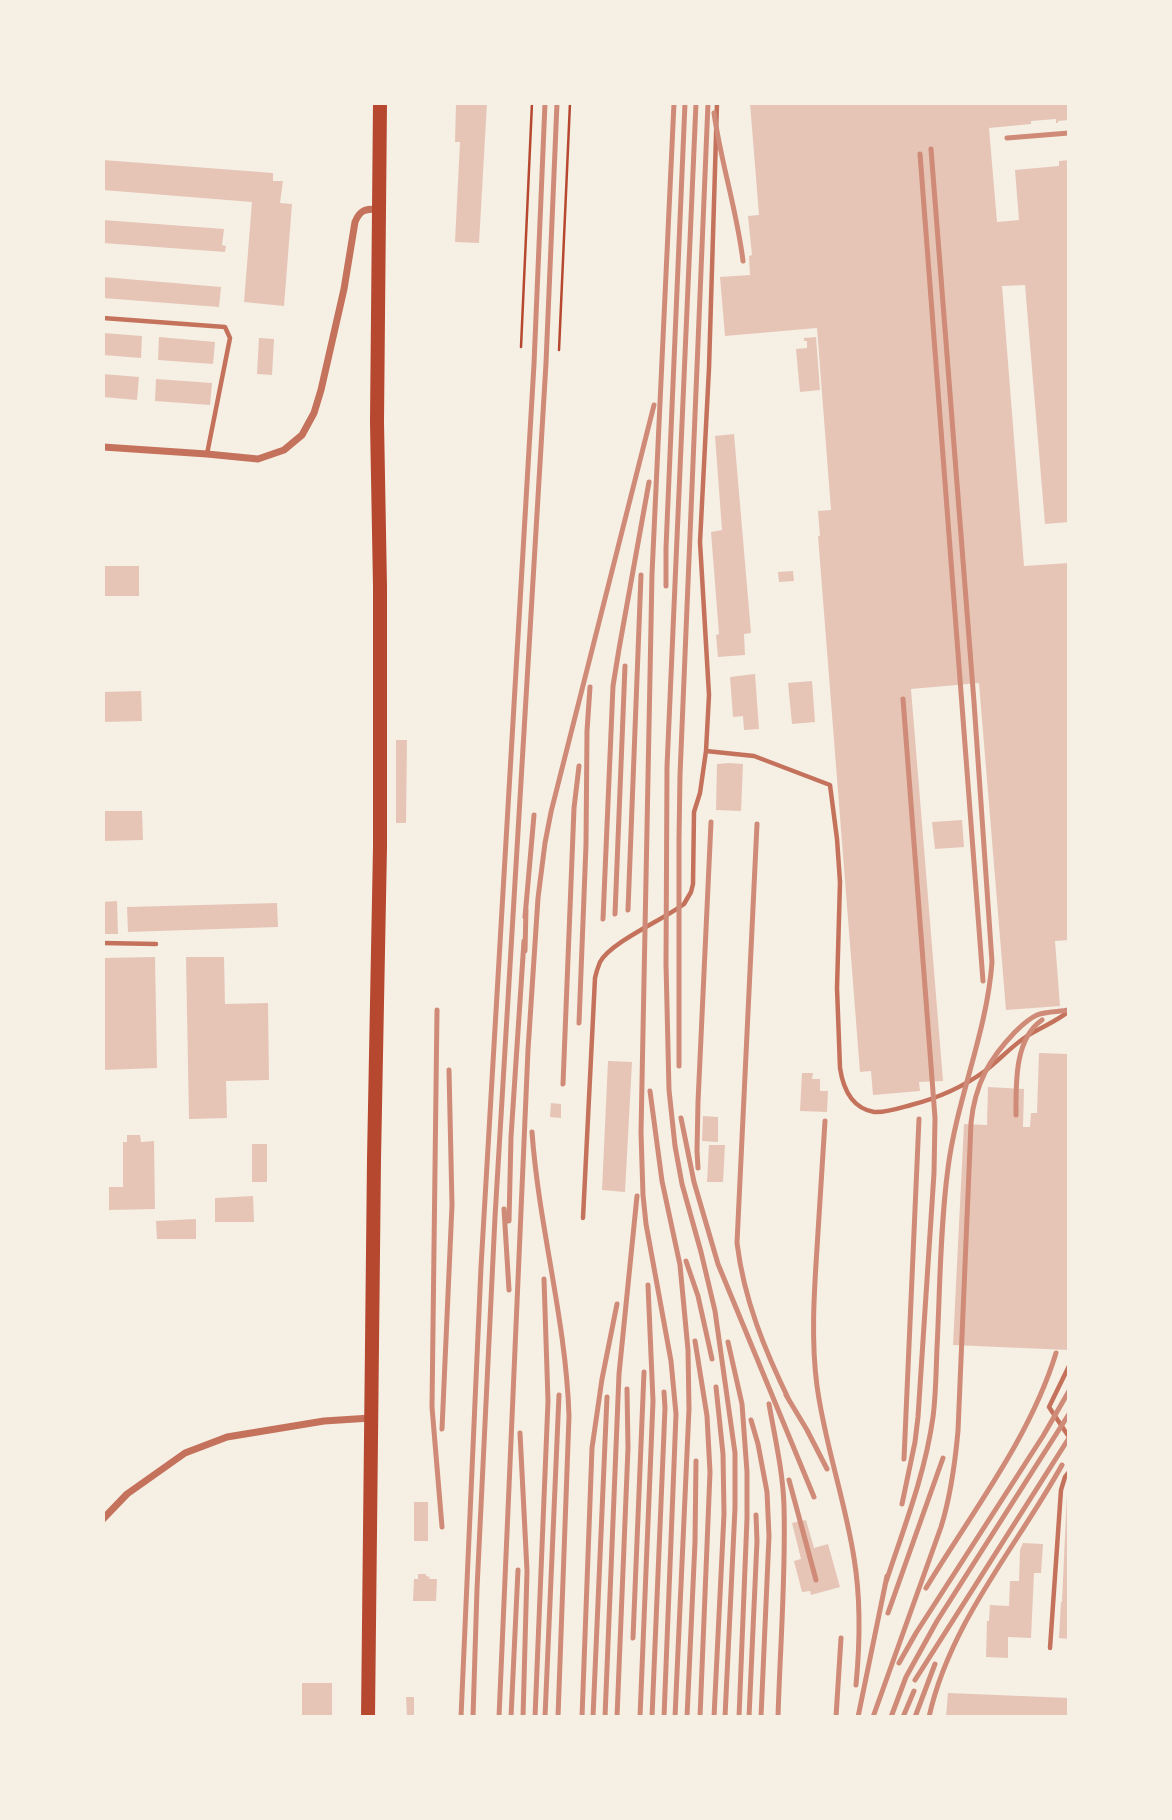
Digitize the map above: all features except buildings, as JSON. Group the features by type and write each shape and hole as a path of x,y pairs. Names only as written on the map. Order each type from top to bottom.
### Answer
{"main road":[{"path":"368,1717 380,847 377,209 380,103"}],"street":[{"path":"103,447 258,459 284,450 302,435 314,413 321,390 344,289 355,222 364,209 377,209"},
{"path":"103,1519 127,1494 185,1452 228,1437 324,1421 371,1418"}],"lane":[{"path":"583,1217 597,970 600,962 611,950 679,908 688,899 692,884 694,812 700,793 706,751 709,695 700,542 709,368 717,103"},
{"path":"103,318 225,327 230,338 207,454"},
{"path":"706,751 754,756 830,785 840,882 837,988 840,1068 846,1093 853,1102 874,1112 934,1099 985,1071 1027,1036 1059,1020 1069,1011"},
{"path":"103,943 156,944"},
{"path":"1069,1366 1049,1406 1069,1437"},
{"path":"1050,1648 1061,1490 1069,1472"}],"path":[{"path":"521,347 532,103"},
{"path":"559,351 570,103"}],"railway":[{"path":"461,1717 481,1267 534,364 545,103"},
{"path":"473,1717 495,1217 546,363 557,103"},
{"path":"664,1717 676,1414 671,1361 646,1224 641,1133 652,574 674,103"},
{"path":"666,586 685,103"},
{"path":"696,103 667,767 666,964 669,1090 675,1146 682,1184 715,1311 735,1453 725,1717"},
{"path":"679,1066 680,775 708,103"},
{"path":"714,113 743,261"},
{"path":"1007,138 1069,133"},
{"path":"885,1585 913,1502 933,1417 945,1191 952,1142 984,1014 992,962 931,149"},
{"path":"920,154 983,981"},
{"path":"499,1717 528,1050 538,898 551,812 654,405"},
{"path":"603,919 613,686 649,482"},
{"path":"628,910 641,575"},
{"path":"615,914 625,666"},
{"path":"579,1023 590,687"},
{"path":"902,1504 918,1417 934,1173 935,1118 903,699"},
{"path":"563,1084 574,808 579,766"},
{"path":"525,917 534,815"},
{"path":"698,1168 698,1102 711,822"},
{"path":"757,824 737,1243 745,1285 757,1325 790,1402"},
{"path":"525,951 526,909"},
{"path":"509,1221 511,1137 524,941"},
{"path":"437,1010 432,1407 442,1527"},
{"path":"873,1717 941,1527 952,1479 958,1431 971,1123 976,1096 991,1062 1023,1025 1041,1014 1069,1010"},
{"path":"1016,1115 1021,1050 1033,1028 1042,1020"},
{"path":"442,1429 452,1205 449,1070"},
{"path":"650,1091 662,1181 680,1265 688,1350 689,1409 675,1717"},
{"path":"681,1118 694,1182 718,1264 814,1497"},
{"path":"904,1459 919,1119"},
{"path":"825,1121 815,1283 814,1352 821,1408 846,1515 856,1574 859,1622 856,1685"},
{"path":"532,1132 540,1203 563,1345 569,1416 558,1717"},
{"path":"605,1717 619,1374 637,1196"},
{"path":"504,1209 509,1290"},
{"path":"686,1261 698,1296 712,1359"},
{"path":"535,1717 548,1401 544,1279"},
{"path":"640,1717 653,1401 648,1285"},
{"path":"582,1717 592,1448 617,1304"},
{"path":"695,1341 707,1416 710,1472 700,1717"},
{"path":"728,1342 742,1404 747,1472 739,1717"},
{"path":"926,1588 1016,1445 1045,1384 1056,1353"},
{"path":"633,1638 644,1372"},
{"path":"714,1717 724,1514 723,1454 716,1387"},
{"path":"617,1717 628,1448 627,1389"},
{"path":"899,1663 1069,1391"},
{"path":"652,1717 664,1392"},
{"path":"545,1717 559,1395"},
{"path":"786,1395 827,1469"},
{"path":"593,1717 607,1397"},
{"path":"769,1404 784,1506 784,1585 778,1717"},
{"path":"891,1717 906,1677 937,1621 1069,1414"},
{"path":"751,1420 767,1492 769,1536 761,1717"},
{"path":"520,1433 527,1571 523,1717"},
{"path":"915,1680 1069,1438"},
{"path":"888,1613 943,1458"},
{"path":"687,1717 696,1461"},
{"path":"929,1717 939,1682 968,1617 1062,1465"},
{"path":"789,1480 816,1580"},
{"path":"749,1717 756,1515"},
{"path":"511,1717 518,1570"},
{"path":"858,1717 887,1576"},
{"path":"836,1717 841,1638"},
{"path":"915,1717 935,1664"},
{"path":"903,1717 914,1691"}]}
